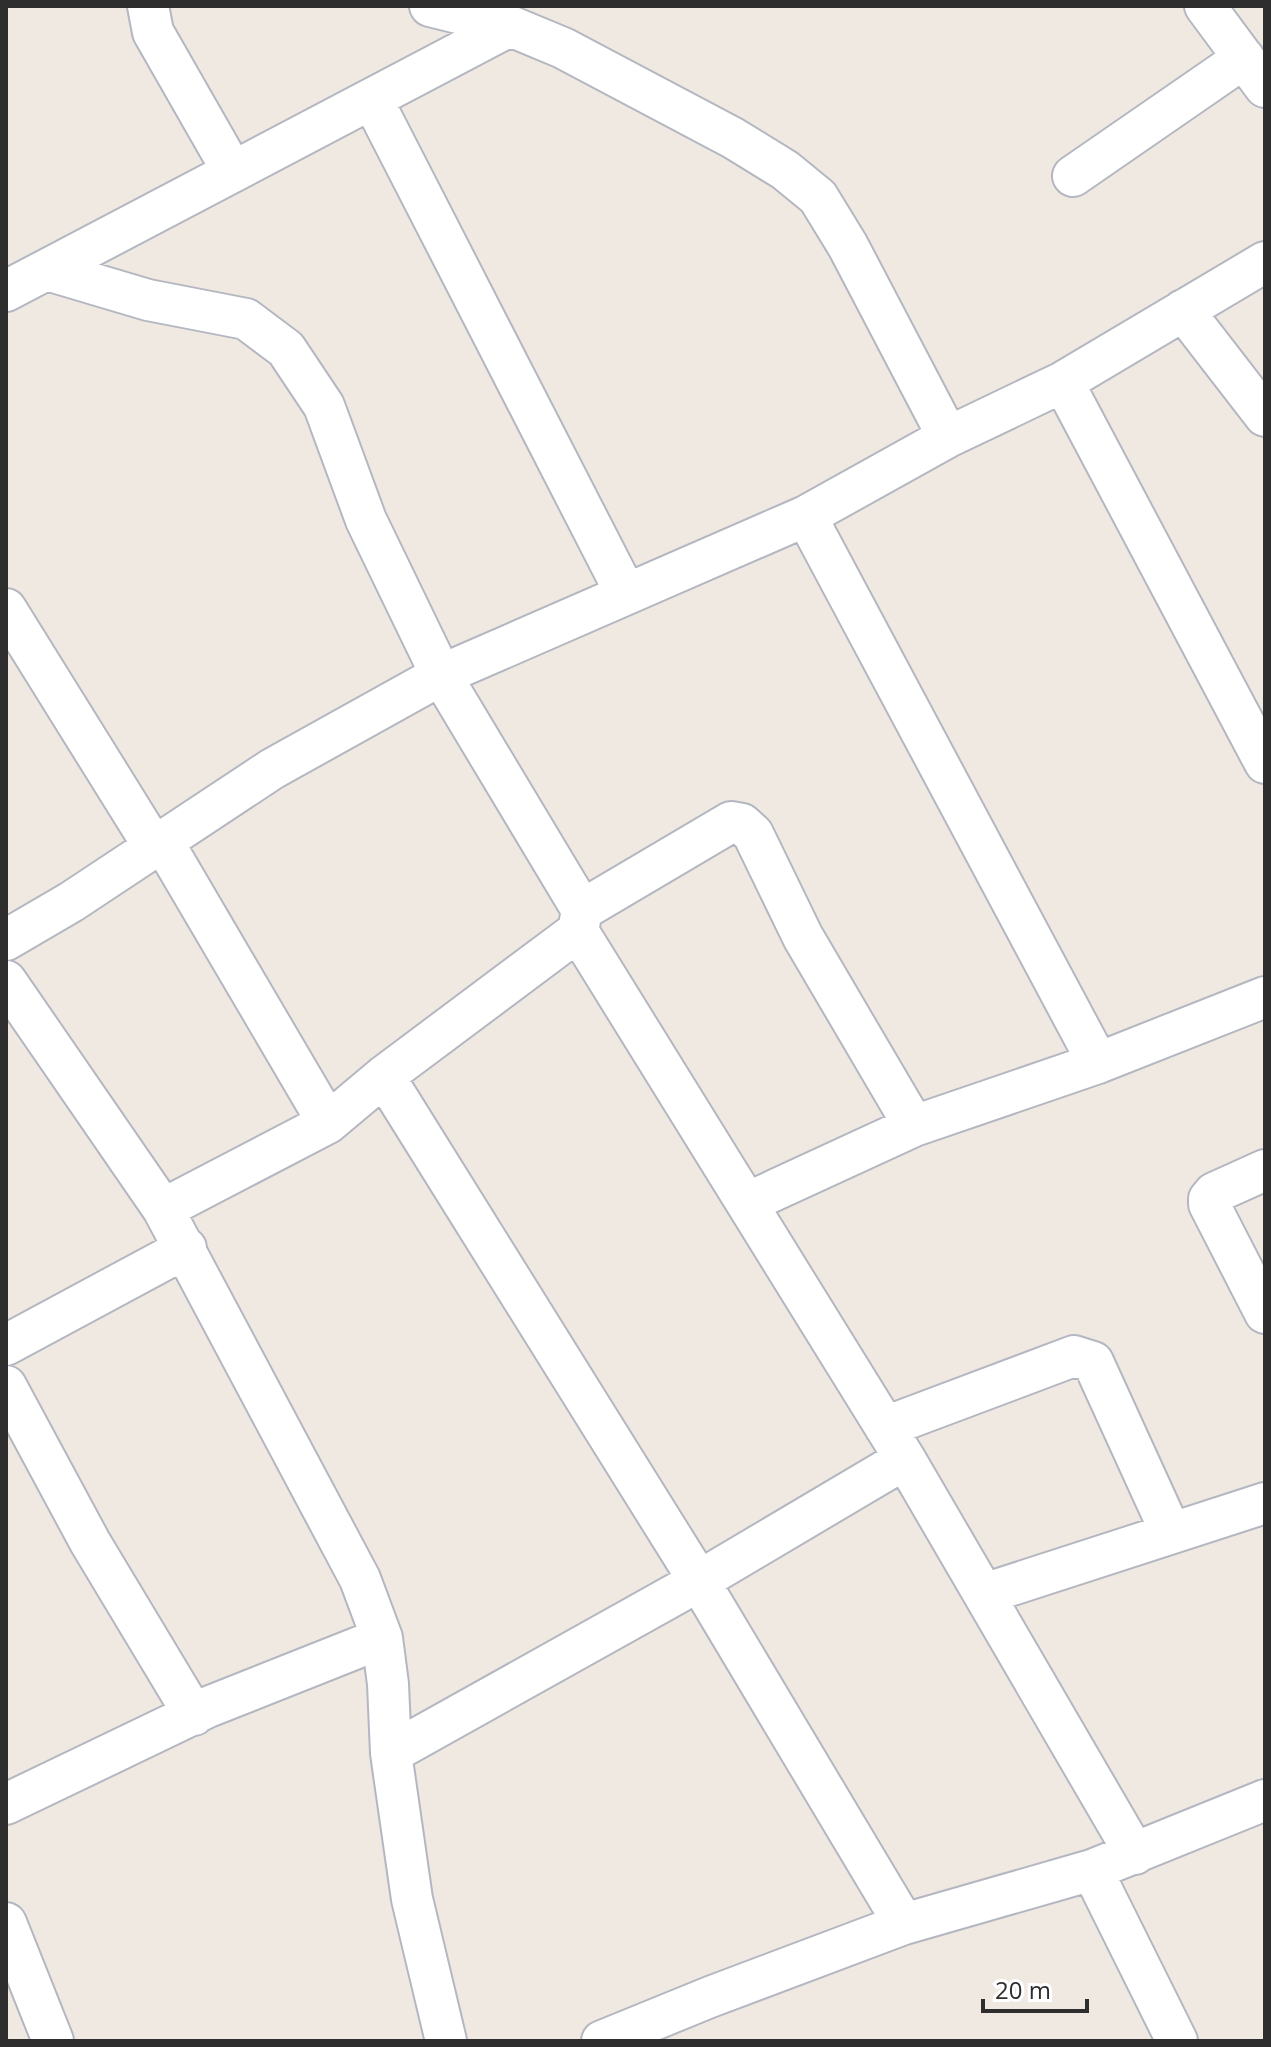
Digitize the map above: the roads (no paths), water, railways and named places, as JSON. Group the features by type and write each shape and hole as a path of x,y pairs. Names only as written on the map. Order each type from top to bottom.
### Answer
{"street":[{"path":"148,6 153,32 233,172"},
{"path":"430,6 510,26 563,48 733,138 785,170 818,197 848,246 948,437"},
{"path":"1073,176 1254,72 1205,6"},
{"path":"6,291 510,26"},
{"path":"372,99 626,594"},
{"path":"6,940 71,902 272,769 441,675 806,516 948,437 1063,382 1265,262"},
{"path":"47,270 148,300 246,319 286,349 324,406 366,520 441,675 580,921 747,1203 895,1443 1135,1854"},
{"path":"1183,310 1265,416"},
{"path":"1063,382 1265,763"},
{"path":"806,516 1098,1063"},
{"path":"6,609 158,844 328,1123"},
{"path":"163,1209 328,1123 580,921 731,822 742,824 753,834 803,937 914,1126"},
{"path":"6,981 163,1209 360,1579 382,1638 391,1753 412,1899 446,2041"},
{"path":"747,1203 914,1126 1098,1063 1265,997"},
{"path":"384,1076 699,1581 904,1924"},
{"path":"1265,1170 1214,1193 1209,1204 1265,1313"},
{"path":"6,1345 186,1248"},
{"path":"391,1753 699,1581 895,1443 1074,1356 1093,1362 1171,1533"},
{"path":"6,1386 90,1542 194,1715"},
{"path":"984,1594 1265,1503"},
{"path":"6,1804 194,1715 382,1638"},
{"path":"602,2041 904,1924 1092,1870 1265,1800"},
{"path":"1092,1870 1177,2041"},
{"path":"6,1923 53,2041"}]}
